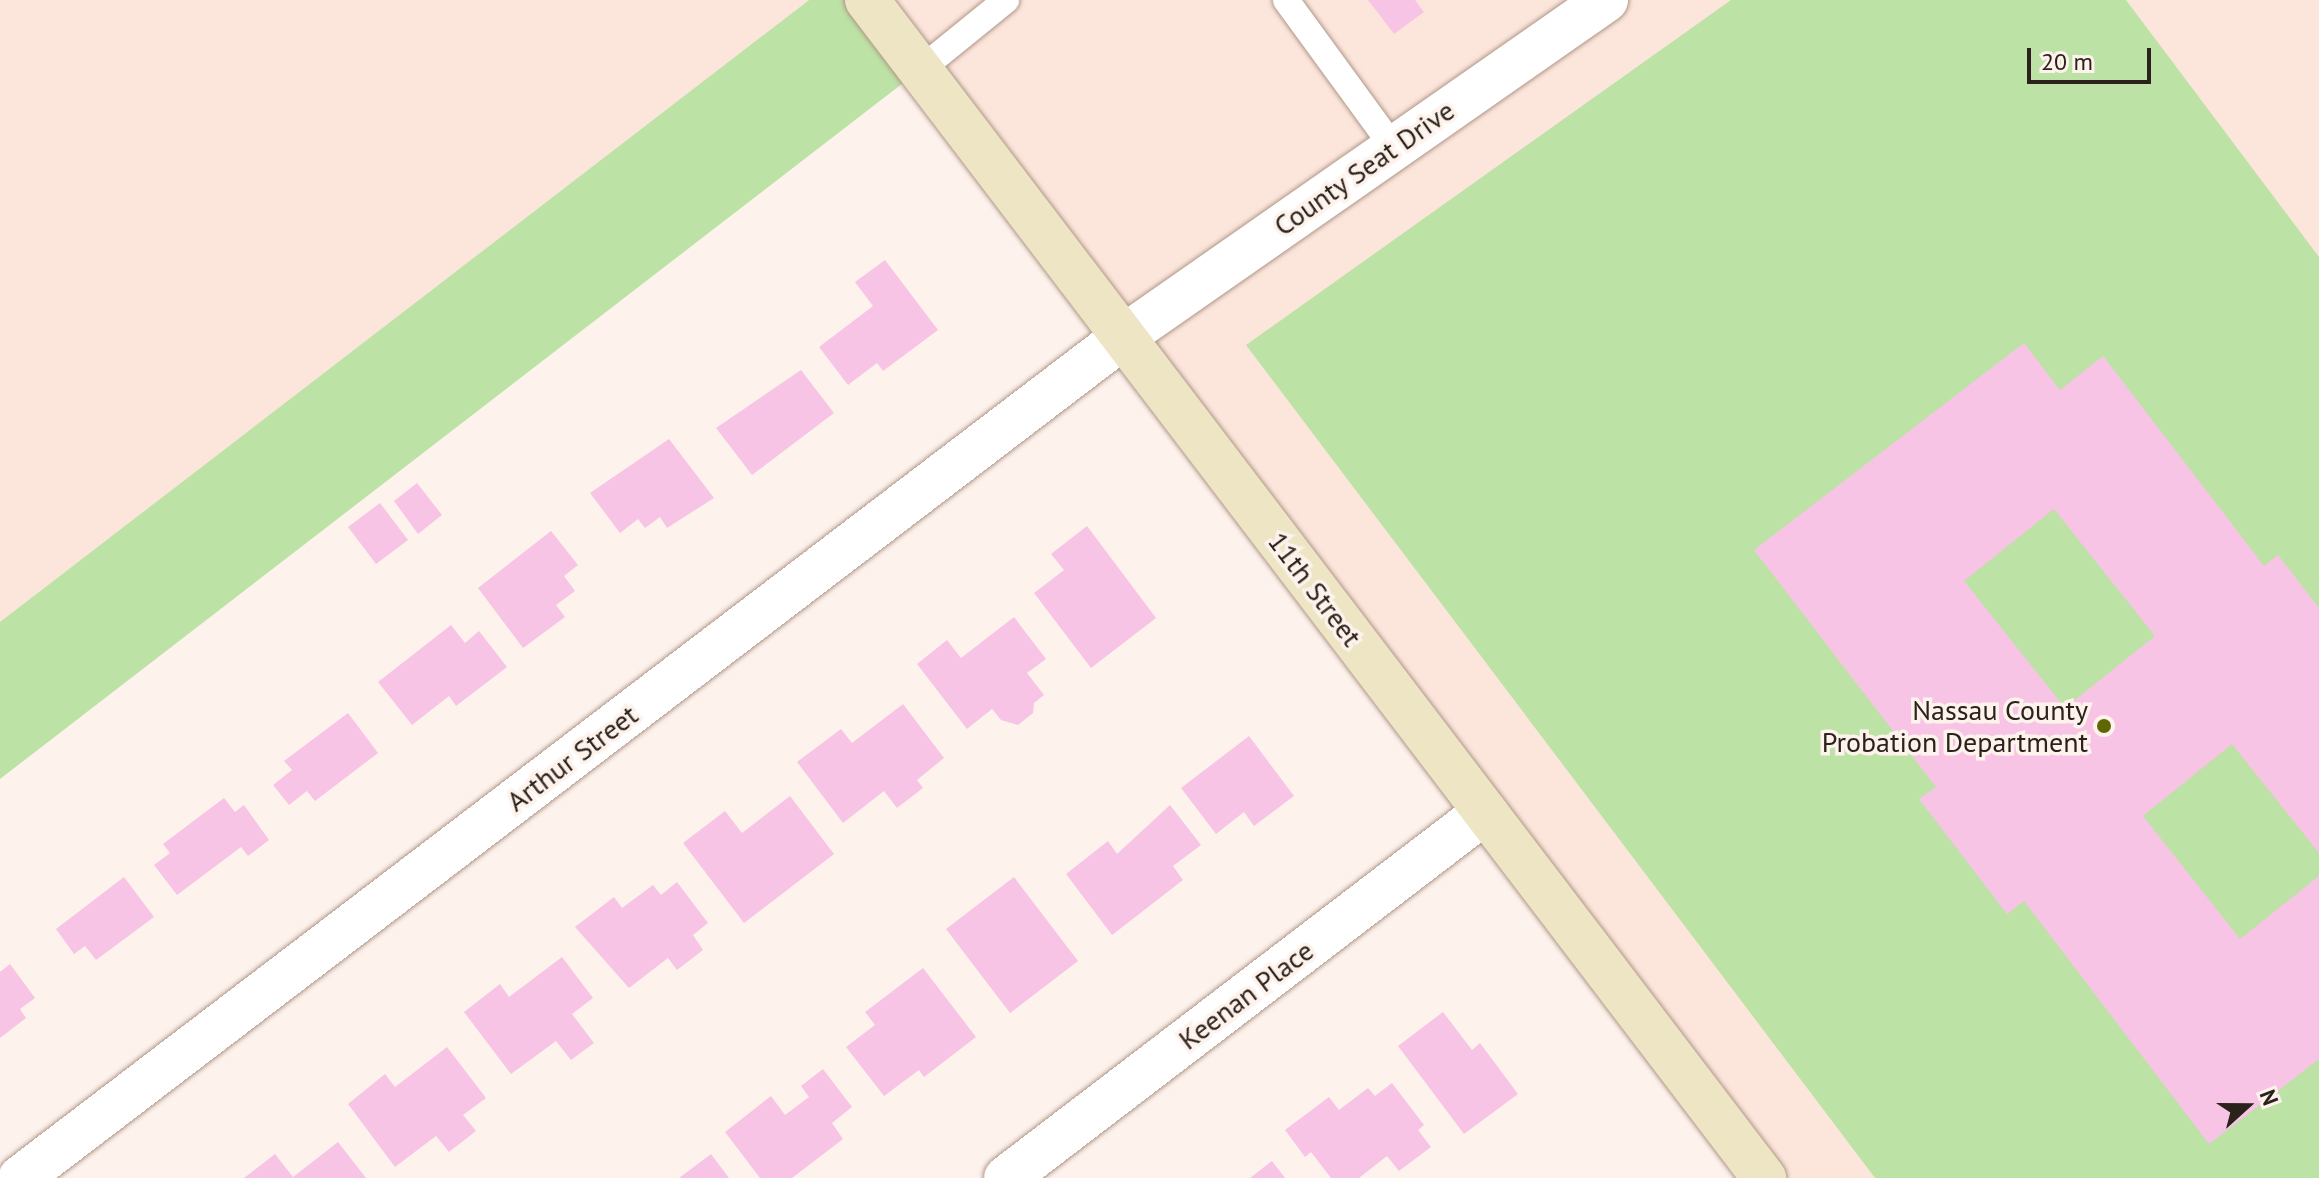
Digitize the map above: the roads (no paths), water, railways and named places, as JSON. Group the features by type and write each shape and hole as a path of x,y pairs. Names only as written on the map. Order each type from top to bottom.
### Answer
{"main road":[{"name":"11th Street","path":"867,0 1764,1178"}],"street":[{"name":"County Seat Drive","path":"1123,337 1606,0"},
{"name":"Arthur Street","path":"20,1178 1123,337"},
{"name":"Keenan Place","path":"1006,1178 1485,812"}],"lane":[{"path":"920,70 1006,0"},
{"path":"1286,0 1393,147"}],"place":[{"name":"Nassau County Probation Department","path":"2104,726"}]}
